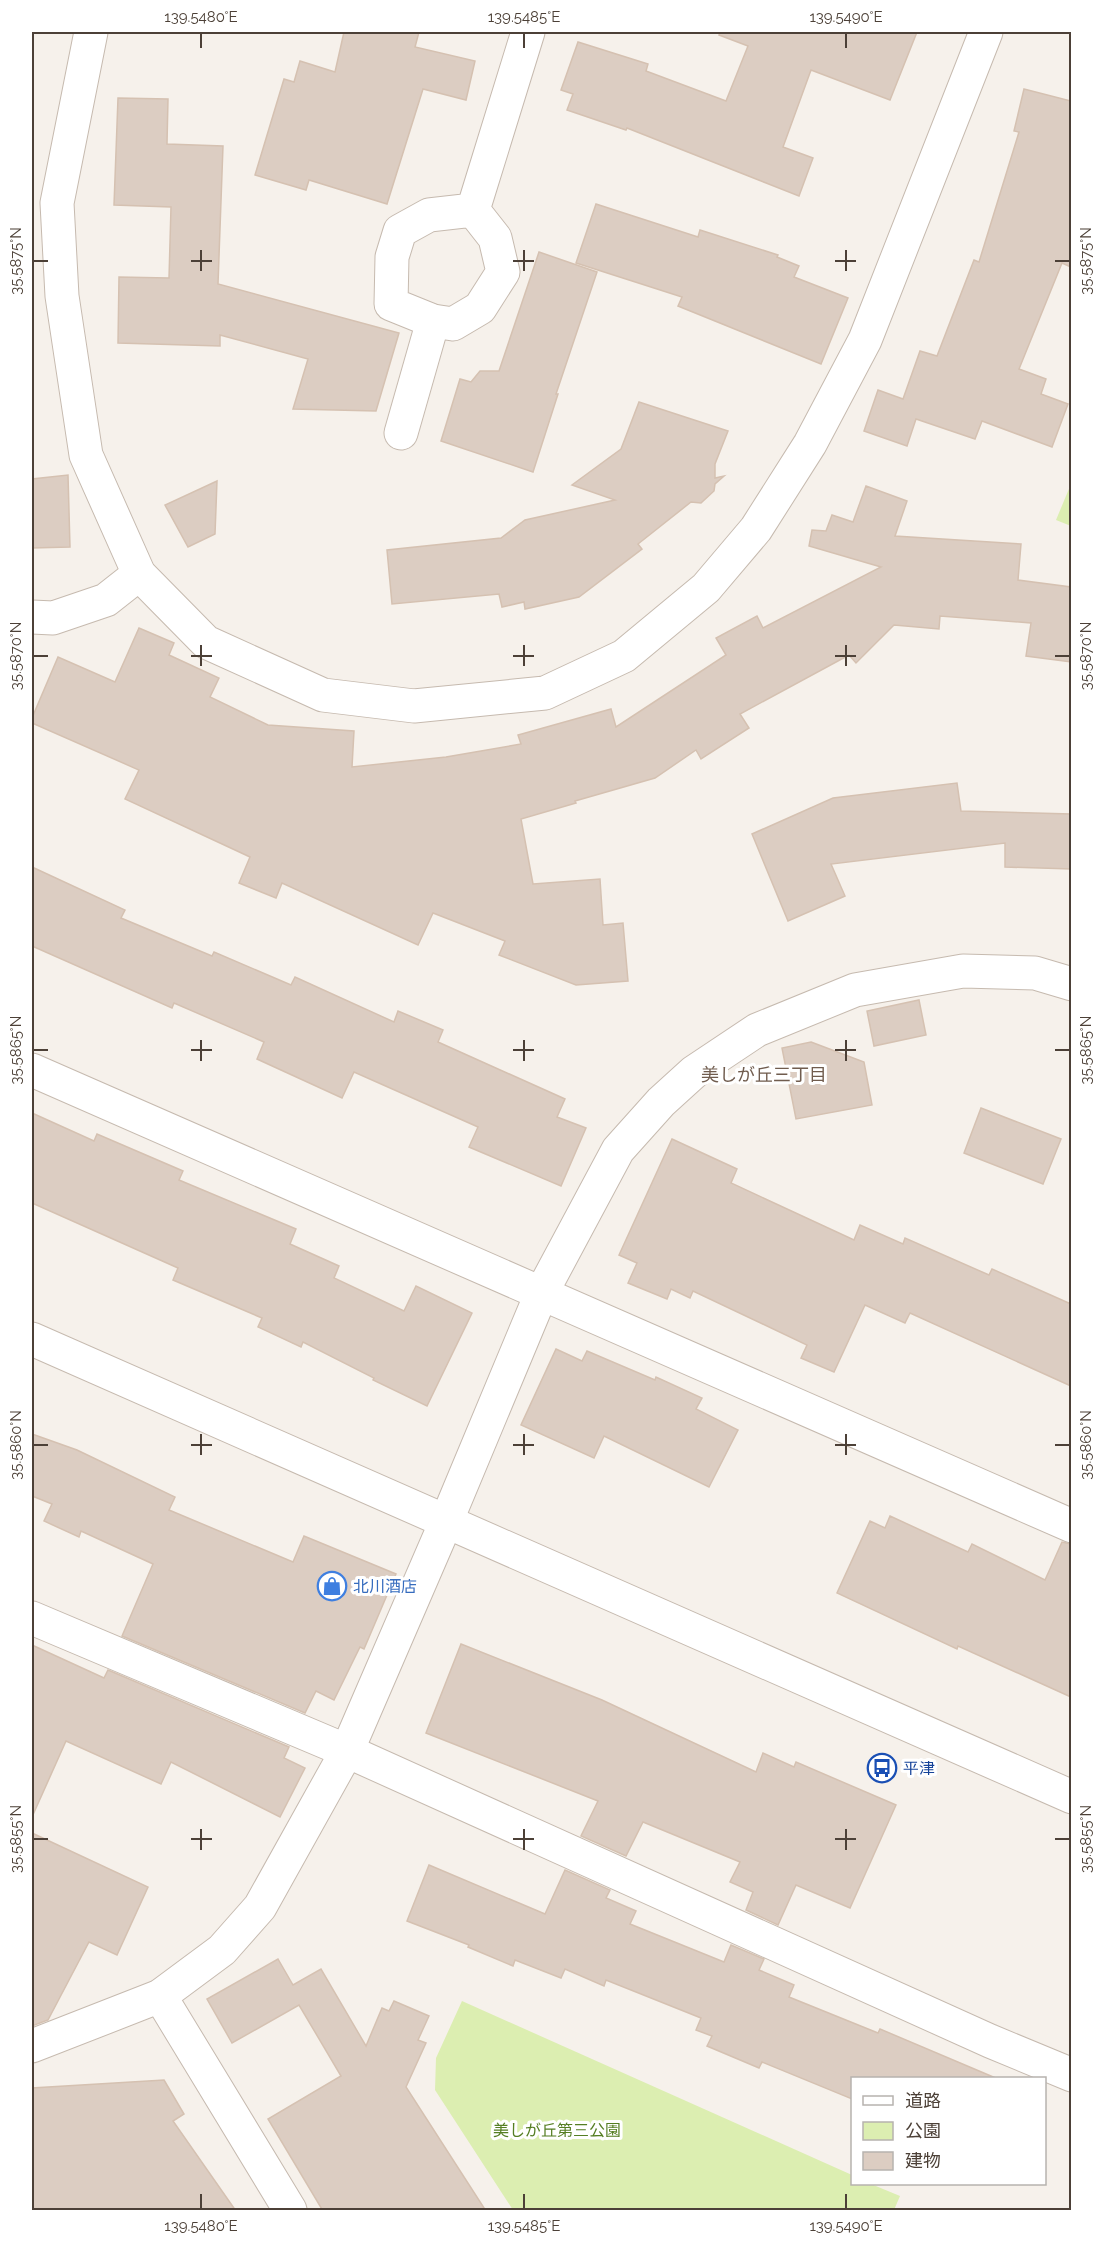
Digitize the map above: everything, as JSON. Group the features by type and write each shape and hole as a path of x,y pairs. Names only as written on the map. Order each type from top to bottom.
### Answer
{"street":[{"path":"91,32 57,202 62,297 86,455 139,574 206,642 323,695 414,706 545,693 624,656 706,588 756,529 810,444 865,340 986,32"},
{"path":"473,210 528,32"},
{"path":"473,210 495,238 503,272 480,308 453,324 433,321 391,304 392,257 400,231 429,215 473,210"},
{"path":"401,433 433,321"},
{"path":"32,616 53,618 106,600 139,574"},
{"path":"32,2046 160,1996 222,1950 260,1907 347,1751 542,1292 618,1150 662,1102 694,1072 757,1030 855,990 963,970 1035,973 1071,984"},
{"path":"32,1070 1071,1526"},
{"path":"32,1339 1071,1797"},
{"path":"32,1618 347,1751 990,2041 1071,2075"},
{"path":"160,1996 290,2211"}],"green space":[{"path":"1071,484 1071,526 1056,520"},
{"name":"美しが丘第三公園","path":"462,2001 851,2175 851,2185 873,2185 900,2196 894,2210 513,2210 435,2090 436,2058"}],"building":[{"path":"344,32 419,32 415,47 475,61 466,100 423,89 387,204 309,180 306,190 255,175 284,79 294,82 300,61 335,72"},
{"path":"720,32 917,32 890,100 811,70 783,147 813,158 799,196 627,128 626,130 567,110 573,94 561,90 578,42 648,64 646,71 726,101 748,46 719,35"},
{"path":"1024,89 1071,101 1071,267 1062,263 1019,369 1046,379 1041,394 1068,404 1052,447 982,421 975,439 916,419 907,446 864,431 878,390 903,399 920,351 937,356 974,260 979,262 1019,132 1014,131"},
{"path":"118,98 168,99 167,144 223,146 218,284 399,333 376,411 293,409 308,359 220,335 220,346 118,343 119,277 169,278 171,207 114,205"},
{"path":"596,204 698,237 700,230 778,255 777,257 799,266 794,277 848,298 821,364 678,306 682,297 576,263"},
{"path":"539,252 597,272 556,394 558,394 533,472 441,441 460,379 471,382 480,371 499,371"},
{"path":"639,402 728,431 715,464 715,478 724,476 715,484 714,491 701,503 691,502 638,544 642,549 579,597 525,609 524,602 502,607 499,594 392,604 387,550 501,538 525,520 615,500 572,485 621,449"},
{"path":"68,475 70,547 32,548 32,479"},
{"path":"217,481 215,534 188,547 165,505"},
{"path":"866,486 907,501 895,536 1021,544 1018,580 1071,587 1071,662 1026,656 1031,623 940,616 939,629 894,625 856,663 849,655 740,714 749,728 701,759 696,750 655,778 521,819 533,884 600,879 603,925 623,923 628,981 576,985 499,955 505,941 433,913 418,945 282,883 276,898 239,883 250,857 125,799 139,770 32,723 32,718 58,657 115,682 139,628 174,643 169,655 219,678 210,697 268,725 354,731 352,767 446,757 521,744 518,735 611,709 616,727 726,655 716,638 757,616 763,628 881,567 809,546 812,530 826,531 832,515 853,522"},
{"path":"957,783 961,811 1071,814 1071,869 1005,867 1005,843 831,864 845,896 788,921 752,834 833,798"},
{"path":"32,867 125,910 121,918 212,956 214,952 291,985 295,977 394,1022 398,1011 443,1030 438,1042 565,1099 557,1117 586,1128 561,1186 469,1147 478,1127 354,1072 342,1098 257,1059 264,1042 174,1003 172,1008 32,946"},
{"path":"919,1000 926,1035 874,1046 867,1011"},
{"path":"811,1042 864,1062 872,1105 796,1119 782,1048"},
{"path":"981,1108 1061,1139 1043,1184 964,1153"},
{"path":"32,1113 94,1141 97,1134 183,1171 179,1180 296,1229 290,1244 339,1266 334,1278 404,1311 416,1286 472,1313 427,1406 303,1342 301,1347 258,1327 262,1318 173,1280 178,1268 32,1203"},
{"path":"672,1139 737,1169 731,1183 854,1240 860,1225 903,1244 905,1238 989,1275 992,1269 1071,1304 1071,1386 910,1313 905,1323 865,1305 834,1372 801,1358 807,1345 693,1291 690,1298 671,1289 667,1299 628,1283 637,1263 619,1255"},
{"path":"556,1349 582,1361 587,1351 655,1380 656,1377 702,1398 696,1409 738,1430 709,1487 604,1436 594,1458 521,1425"},
{"path":"32,1434 77,1450 175,1497 169,1510 293,1562 304,1536 396,1574 364,1649 360,1647 334,1700 316,1691 305,1713 122,1636 153,1564 81,1531 79,1537 44,1521 52,1504 32,1496"},
{"path":"890,1516 968,1552 972,1544 1045,1580 1062,1542 1071,1544 1071,1697 958,1646 957,1649 837,1593 870,1521 885,1528"},
{"path":"461,1644 602,1700 756,1772 763,1753 794,1767 796,1762 896,1805 850,1908 796,1885 778,1925 746,1910 753,1892 730,1882 740,1862 643,1822 626,1856 581,1836 598,1801 426,1733"},
{"path":"32,1645 104,1678 108,1670 289,1747 284,1758 305,1768 280,1817 171,1762 161,1784 66,1741 32,1817"},
{"path":"32,1833 148,1887 117,1955 89,1942 48,2020 32,2026"},
{"path":"429,1865 545,1914 565,1870 610,1890 606,1898 636,1911 630,1924 724,1962 731,1945 764,1959 759,1970 794,1985 789,1997 878,2033 880,2029 993,2077 851,2077 851,2099 762,2062 759,2068 707,2046 712,2036 696,2030 701,2018 606,1980 604,1986 565,1969 561,1978 515,1960 513,1966 468,1947 469,1945 407,1921"},
{"path":"278,1959 293,1985 321,1969 366,2046 382,2008 389,2011 394,2001 429,2016 418,2040 426,2043 406,2087 486,2211 323,2211 268,2119 341,2076 299,2005 232,2043 207,1999"},
{"path":"164,2080 184,2114 173,2121 236,2211 32,2211 32,2088"}],"place":[{"name":"北川酒店","path":"332,1586"},
{"name":"平津","path":"882,1768"}],"district":[{"name":"美しが丘三丁目","path":"764,1074"}]}
